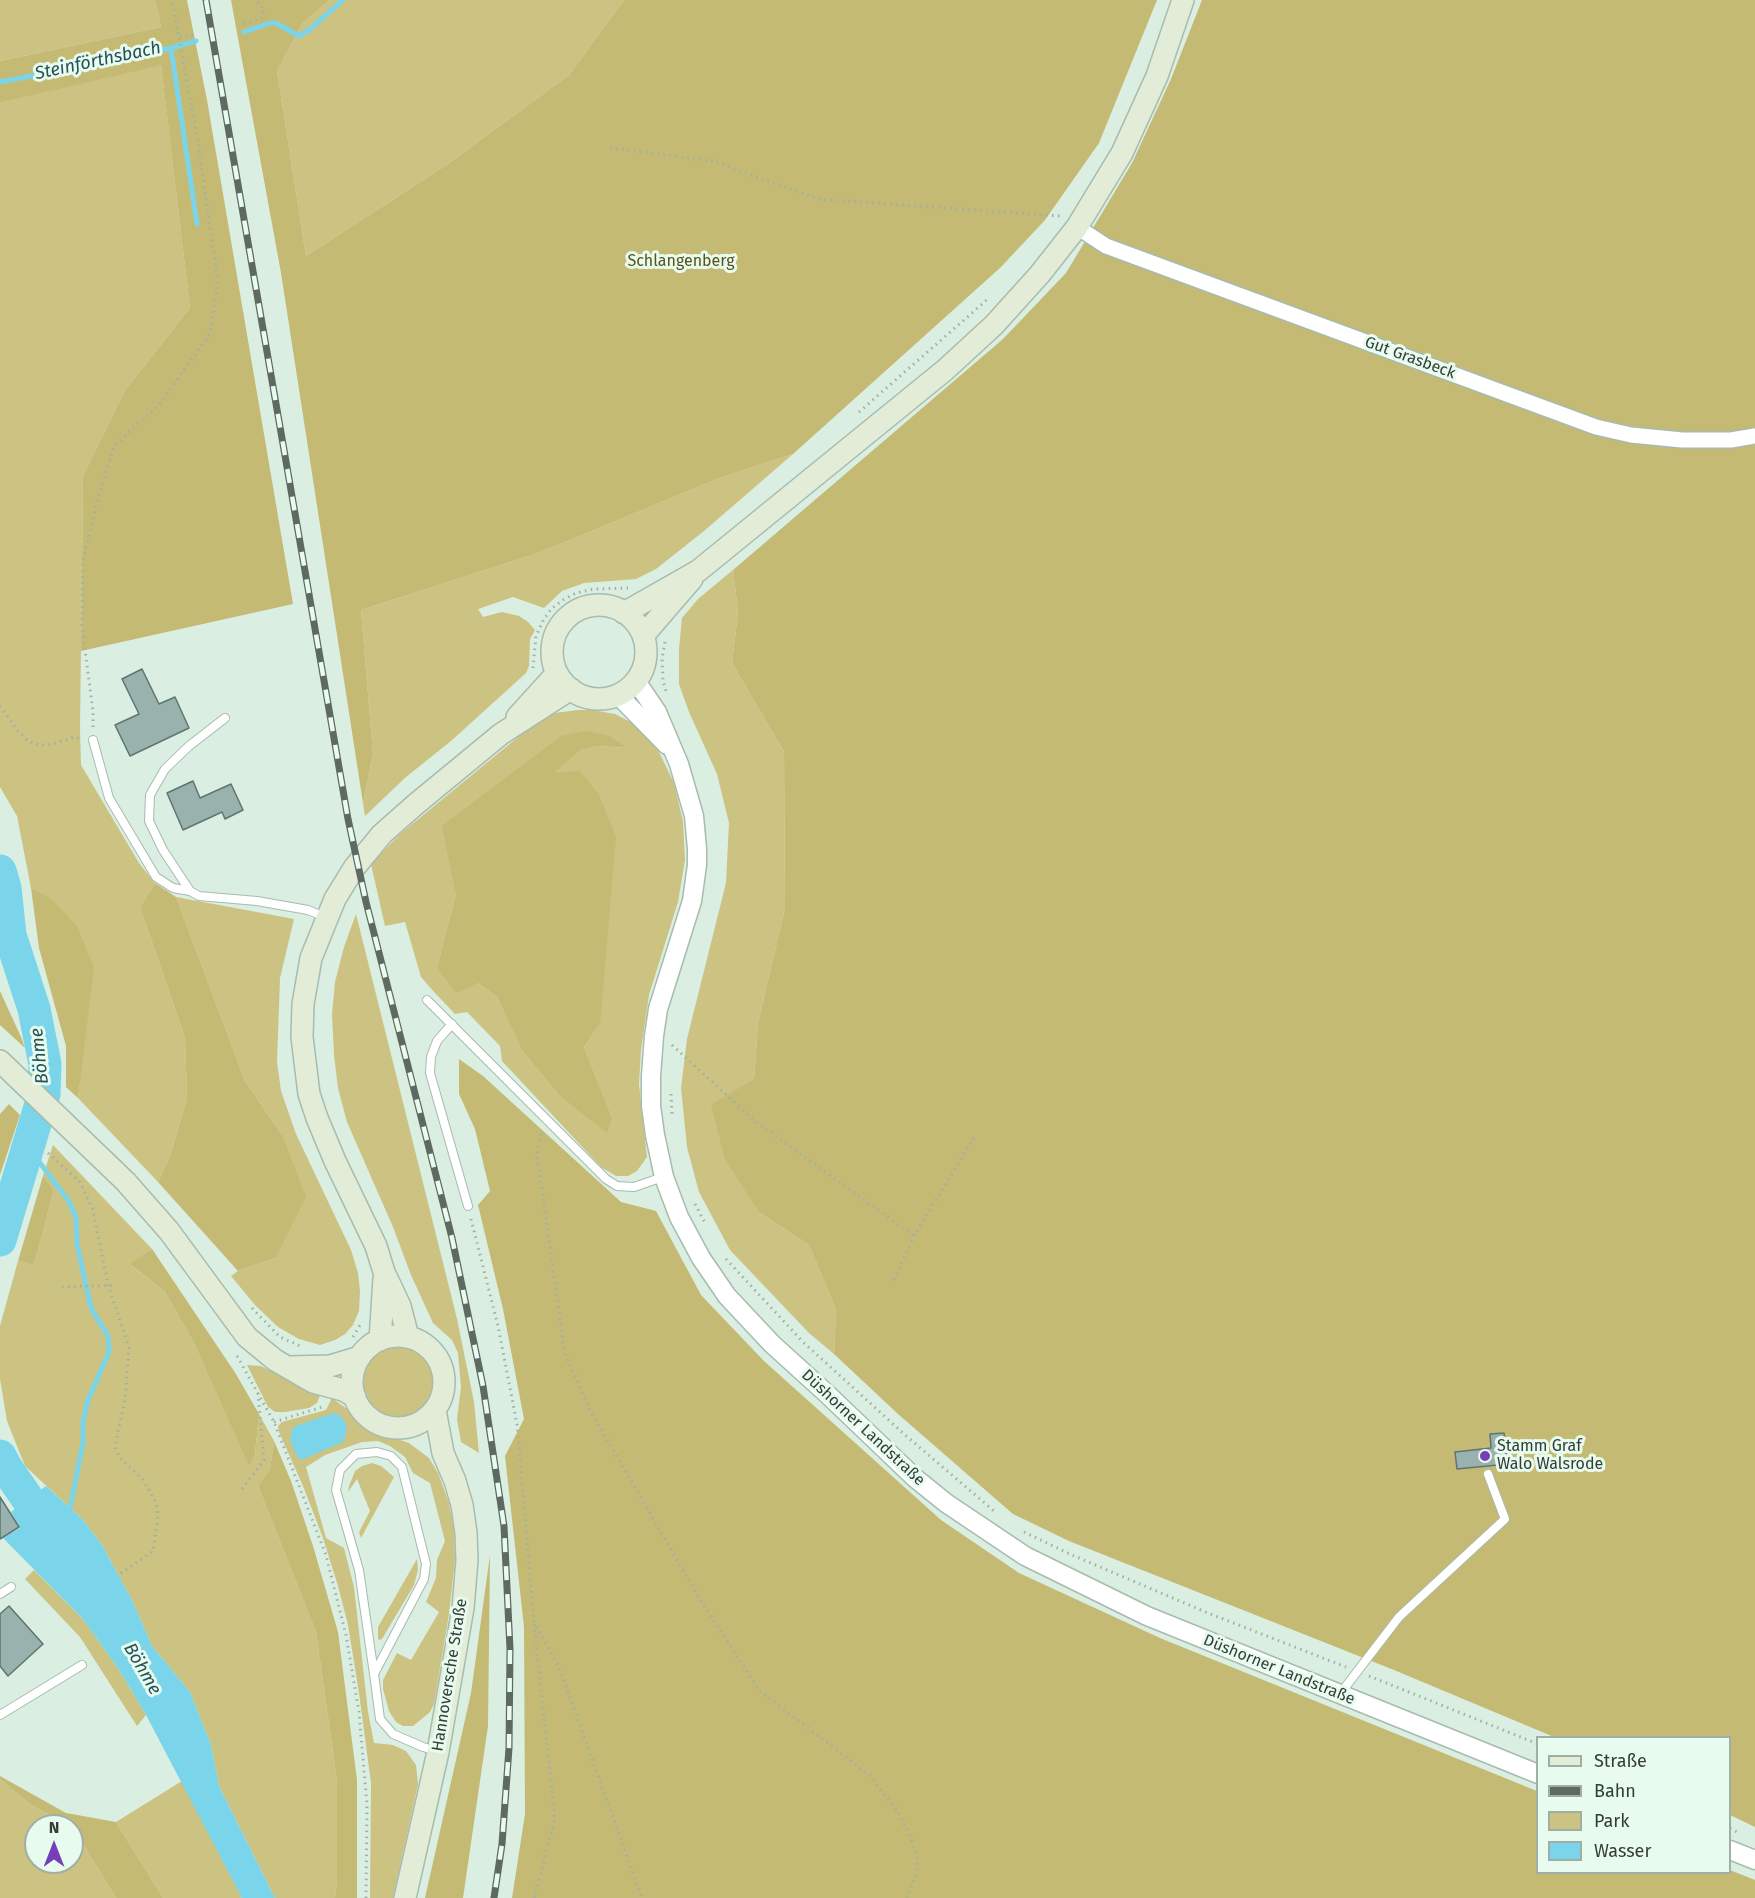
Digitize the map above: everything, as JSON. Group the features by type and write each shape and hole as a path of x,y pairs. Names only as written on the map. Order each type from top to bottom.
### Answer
{"main road":[{"path":"643,636 698,571 961,355 994,325 1040,274 1069,222 1122,153 1157,76 1183,0"},
{"path":"624,613 698,571"},
{"path":"596,606 615,608 624,613 638,627 643,636 646,647 642,670 636,681 618,695 599,699 589,698 571,689 557,673 553,644 558,630 568,617 586,608 596,606"},
{"path":"501,734 557,673"},
{"path":"408,1337 399,1306 369,1229 335,1161 309,1094 302,1037 304,996 311,958 335,898 354,868 382,834 501,734 571,689"},
{"path":"0,1060 107,1163 164,1226 247,1337 275,1360 313,1382 342,1390 355,1397"},
{"path":"380,1340 384,1272"},
{"path":"389,1337 408,1337 421,1342 439,1360 444,1386 435,1410 417,1424 393,1428 381,1425 361,1409 355,1397 353,1376 360,1357 369,1347 389,1337"},
{"path":"290,1367 330,1366 360,1357"},
{"name":"Hannoversche Straße","path":"405,1898 438,1752 463,1608 467,1560 462,1505 443,1453 435,1410"},
{"name":"Hannoversche Straße","path":"406,1427 443,1453"}],"street":[{"name":"Gut Grasbeck","path":"1069,222 1107,246 1596,427 1631,435 1682,440 1731,440 1755,436"},
{"name":"Düshorner Landstraße","path":"636,681 657,712 672,749 685,782 697,834 697,865 692,901 658,1009 651,1076 651,1106 664,1177 680,1217 701,1258 727,1296 772,1344 915,1478 987,1533 1025,1556 1147,1616 1536,1773"},
{"name":"Düshorner Landstraße","path":"618,695 672,749"},
{"path":"1731,1850 1755,1860"}],"lane":[{"path":"190,891 163,850 149,821 150,795 165,769 189,746 225,718"},
{"path":"93,740 109,798 156,877 173,888 211,898 257,901 308,910 326,917"},
{"path":"427,1000 606,1179 617,1186 634,1187 664,1177"},
{"path":"452,1024 438,1041 431,1057 430,1073 468,1206"},
{"path":"374,1674 424,1579 426,1564 402,1467 392,1456 377,1452 356,1454 340,1470 336,1490 358,1569 380,1719 393,1734 438,1752"},
{"path":"1340,1695 1399,1617 1505,1519 1488,1474"},
{"path":"0,1594 11,1587"},
{"path":"0,1715 82,1665"}],"path":[{"path":"0,706 28,741 39,745 53,744 74,737 93,740 93,711 82,627 83,560 98,498 114,446 158,406 210,334 218,282 182,49 172,0"},
{"path":"244,24 262,18 264,9 255,0"},
{"path":"180,37 196,34"},
{"path":"610,148 713,161 818,199 1069,222"},
{"path":"1054,225 1069,222"},
{"path":"852,418 994,293"},
{"path":"531,674 534,667 536,636 552,609 563,600 576,593 594,589 636,588 645,600"},
{"path":"659,617 667,627 662,658 663,680 669,700"},
{"path":"654,1036 672,1045 755,1121 914,1236"},
{"path":"671,1055 672,1045"},
{"path":"670,1084 672,1114"},
{"path":"544,1119 537,1155 565,1354 591,1412 701,1601 759,1690 869,1775 896,1809 909,1833 917,1856 917,1873 907,1898"},
{"path":"894,1280 914,1236 975,1136"},
{"path":"48,1153 80,1182 93,1210 108,1285 129,1347 125,1399 115,1446 119,1457 143,1480 156,1502 158,1516 153,1551 117,1576"},
{"path":"693,1198 706,1226"},
{"path":"468,1206 498,1326 517,1424 534,1622 555,1819 534,1898"},
{"path":"721,1254 803,1342 1000,1517"},
{"path":"62,1287 116,1285"},
{"path":"246,1300 260,1318 280,1337 308,1349"},
{"path":"242,1489 264,1460 258,1390"},
{"path":"324,1401 322,1407 274,1422 327,1555 346,1635 359,1712 368,1805 366,1898"},
{"path":"1019,1529 1072,1555 1208,1613 1536,1743"},
{"path":"534,1622 559,1667 642,1898"}],"green space":[{"path":"0,0 155,0 161,27 0,61"},
{"path":"155,0 187,0 207,100 293,604 81,651 83,476 125,390 190,308 161,65 0,103 0,61 161,27"},
{"name":"Schlangenberg","path":"231,0 329,0 302,24 277,71 306,256 448,164 569,75 624,0 1157,0 1099,143 1045,220 1000,268 793,454 722,477 541,552 361,610 373,754 363,803 281,273"},
{"path":"329,0 624,0 569,75 448,164 306,256 277,71 302,24"},
{"path":"1202,0 1755,0 1755,1827 1731,1815 1731,1736 1552,1736 1394,1670 1069,1541 1013,1514 898,1414 834,1354 836,1310 809,1245 759,1212 725,1159 711,1105 754,1079 758,1023 785,908 784,752 732,663 738,612 733,570 1003,339 1066,273 1132,163 1171,79"},
{"path":"161,64 190,308 125,390 83,476 80,729 81,765 139,863 155,883 140,907 185,1038 187,1098 170,1156 158,1182 78,1098 80,1080 36,891 31,888 17,816 0,787 0,103"},
{"path":"793,454 704,531 656,569 636,579 584,583 562,591 544,608 513,597 478,609 483,617 502,612 519,616 535,630 530,639 529,666 526,673 451,741 406,777 365,816 363,803 373,754 361,610 541,552 722,477"},
{"path":"733,570 738,612 732,663 784,752 785,908 758,1023 754,1079 759,1212 809,1245 836,1310 834,1354 809,1333 730,1250 699,1192 687,1147 681,1088 687,1039 726,883 729,823 717,774 679,684 679,649 682,618 698,599"},
{"path":"592,710 615,714 640,727 659,752 674,783 683,822 685,860 678,902 649,995 641,1050 639,1084 647,1157 637,1171 628,1176 616,1176 601,1167 502,1061 500,1046 467,1012 455,1014 421,977 405,922 385,926 371,864 399,835 546,714","holes":["587,731 626,748 599,746 581,750 554,772","553,773 600,1024 584,1047 612,1117 558,1094 522,1051 497,997 478,983 437,967 456,894"]},
{"path":"587,731 610,736 627,748 599,746 581,750 554,773 580,771 599,795 616,837 600,1024 584,1047 612,1117 607,1133 558,1094 522,1051 497,997 478,983 456,993 437,967 456,894 442,826 561,736"},
{"path":"155,883 176,897 245,1081 282,1135 306,1197 275,1258 238,1271 158,1182 170,1156 187,1098 185,1038 140,907"},
{"path":"31,888 51,899 77,926 94,968 78,1098 66,1087 66,1046 39,948"},
{"path":"176,897 294,919 280,978 277,1062 281,1091 296,1134 351,1250 358,1273 359,1311 353,1325 335,1340 320,1345 299,1339 278,1327 255,1305 231,1276 238,1271 275,1258 282,1135 245,1081"},
{"path":"356,914 457,1319 474,1402 479,1453 461,1442 457,1419 461,1387 458,1353 452,1340 433,1323 411,1275 393,1227 347,1122 338,1088 332,1014 335,982"},
{"path":"0,991 21,1037 25,1048 0,1025"},
{"path":"459,1059 483,1076 621,1202 656,1211 701,1295 764,1361 941,1520 1019,1573 1160,1638 1536,1791 1536,1874 1731,1874 1731,1870 1755,1880 1755,1898 512,1898 525,1814 524,1627 505,1456 524,1419 503,1309 478,1205 490,1191 475,1129 459,1094"},
{"path":"9,1104 20,1115 0,1175 0,1114"},
{"path":"53,1145 152,1249 131,1265 165,1292 193,1341 249,1465 255,1454 259,1414 274,1441 270,1469 258,1486 316,1632 337,1781 335,1898 275,1898 219,1786 211,1745 190,1692 152,1646 133,1602 102,1545 82,1519 25,1466 7,1421 0,1379 0,1326 18,1261 34,1265 54,1190 43,1176"},
{"path":"43,1176 54,1190 34,1265 18,1261"},
{"path":"152,1249 236,1374 259,1414 255,1454 249,1466 193,1341 165,1292 130,1264"},
{"path":"397,1345 411,1348 423,1356 431,1368 434,1382 431,1396 423,1408 411,1416 397,1419 383,1416 371,1408 363,1396 360,1382 363,1368 371,1356 383,1348"},
{"path":"247,1365 261,1366 297,1385 321,1393 317,1403 309,1408 275,1412 268,1407"},
{"path":"332,1398 351,1412 365,1428 409,1443 429,1458 438,1473 449,1503 454,1530 455,1560 449,1614 434,1704 430,1712 413,1726 403,1726 396,1722 389,1711 383,1680 397,1653 411,1660 439,1612 426,1602 436,1578 437,1560 445,1541 430,1483 413,1473 405,1457 390,1446 378,1441 362,1442 325,1455 306,1467 326,1538 344,1548 354,1587 368,1712 374,1743 393,1745 406,1751 416,1765 418,1784 393,1898 370,1898 371,1783 348,1625 323,1538 278,1426 282,1422 326,1410"},
{"path":"274,1441 291,1481 313,1546 338,1632 357,1780 357,1898 335,1898 337,1781 316,1632 258,1486 270,1469"},
{"path":"372,1463 381,1466 394,1477 361,1538 359,1532 370,1511 357,1479 348,1492 355,1471"},
{"path":"490,1555 488,1726 463,1898 425,1898 471,1693"},
{"path":"417,1559 418,1570 414,1585 382,1639 379,1640 378,1627"},
{"path":"34,1570 83,1619 120,1671 146,1715 137,1726 80,1637 25,1579"},
{"path":"0,1776 72,1814 49,1814 31,1805 0,1779"},
{"path":"0,1779 31,1805 48,1814 24,1814 24,1874 84,1874 84,1846 116,1898 0,1898"},
{"path":"182,1781 242,1898 163,1898 116,1822"},
{"path":"84,1816 116,1822 163,1898 116,1898 84,1846"}],"water":[{"path":"334,1413 340,1415 345,1422 347,1430 343,1442 301,1460 290,1440 292,1430 295,1426"},
{"path":"46,1486 82,1519 102,1545 133,1602 152,1646 190,1692 211,1745 219,1786 275,1898 242,1898 146,1715 120,1671 83,1619 3,1538 20,1528 11,1512"}],"building":[{"path":"142,669 159,704 175,697 189,728 130,756 115,725 139,714 122,679"},
{"path":"193,781 200,798 231,784 243,810 225,819 222,812 183,830 167,793"},
{"path":"1504,1433 1508,1464 1457,1469 1455,1452 1491,1448 1490,1434"},
{"path":"0,1497 19,1527 0,1539"},
{"path":"9,1606 43,1644 8,1676 0,1666 0,1614"}],"waterway":[{"name":"Steinförthsbach","path":"244,32 276,23 299,36 343,0"},
{"name":"Steinförthsbach","path":"0,82 196,41"},
{"path":"171,48 197,224"},
{"name":"Böhme","path":"0,871 5,888 10,935 34,1009 45,1064 44,1094 0,1240"},
{"path":"28,1147 70,1203 76,1218 77,1244 91,1308 108,1336 109,1352 88,1400 83,1422 83,1443 69,1513"},
{"name":"Böhme","path":"0,1456 54,1537"}],"railway":[{"path":"206,0 348,819 366,902 452,1238 483,1386 504,1526 510,1649 509,1748 502,1844 494,1898"}],"place":[{"name":"Stamm Graf Walo Walsrode","path":"1485,1456"}]}
